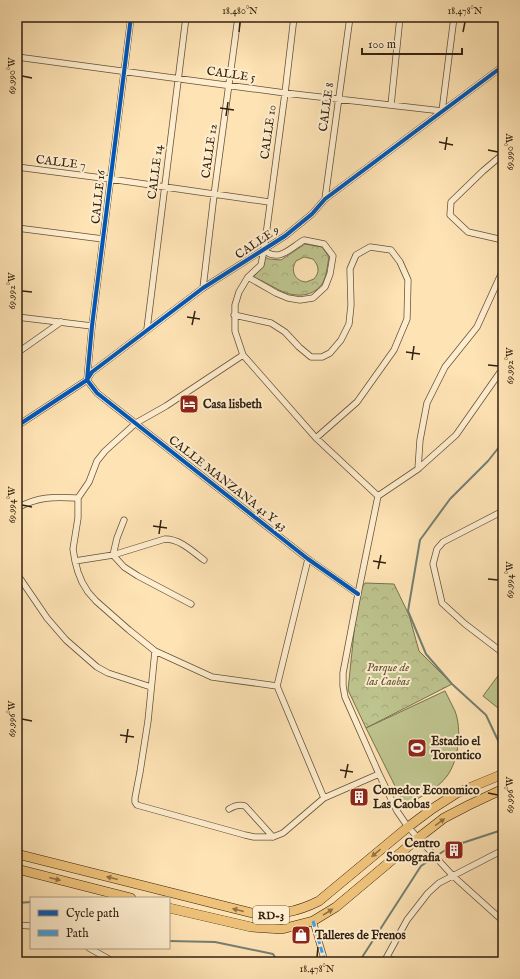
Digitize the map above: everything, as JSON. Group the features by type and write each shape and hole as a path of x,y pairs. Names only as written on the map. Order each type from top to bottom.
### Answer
{"main road":[{"name":"RD-3","path":"17,854 252,913 271,915 290,913 319,901 432,808 457,793 503,774"},
{"name":"RD-3","path":"170,908 250,927 267,929 296,926 313,921 336,907 444,818 494,792 503,789"},
{"path":"17,869 127,897"}],"street":[{"name":"CALLE 16","path":"87,380 92,326 131,17"},
{"name":"CALLE 14","path":"147,329 186,17"},
{"name":"CALLE 12","path":"202,288 238,17"},
{"name":"CALLE 10","path":"243,355 235,331 235,305 239,292 248,277 261,265 294,17"},
{"name":"CALLE 8","path":"325,199 350,17"},
{"path":"391,105 400,17"},
{"path":"442,111 454,17"},
{"name":"CALLE 5","path":"17,57 285,93 442,111"},
{"name":"CALLE 9","path":"17,426 87,380 92,372 126,348 147,329 202,288 285,236 312,214 325,199 503,66"},
{"path":"503,154 451,202 450,215 468,232 503,240"},
{"name":"CALLE 7","path":"17,167 269,202"},
{"path":"17,228 103,239"},
{"path":"248,277 276,293 288,298 300,300 314,298 325,287 330,274 333,256 324,244 304,240 280,256 270,255 264,250"},
{"path":"234,315 271,323 285,332 311,357 322,357 330,354 341,340 349,324 351,305 350,269 356,255 370,247 391,250 400,262 408,280 407,319 394,350 357,402 316,438"},
{"path":"418,469 420,440 427,403 445,367 476,327 503,270"},
{"path":"17,317 92,326"},
{"path":"17,353 61,322"},
{"path":"277,686 212,677 155,651 96,601 88,592 78,572 73,549 78,518 78,498 89,482 97,461 136,423 166,406 243,355 316,438 378,496"},
{"path":"503,368 456,435 418,469 378,496 343,673 345,697 397,811 417,839 441,864 503,921"},
{"name":"CALLE MANZANA 41 Y 43","path":"87,380 97,393 308,559 358,594"},
{"path":"17,508 40,498 78,498"},
{"path":"503,511 443,542 437,549 433,564 442,603 465,624 503,653"},
{"path":"113,555 117,538 124,520"},
{"path":"75,561 113,555 165,539 171,539 179,542 204,560"},
{"path":"113,555 124,567 138,576 191,604"},
{"path":"308,559 277,686 324,798"},
{"path":"17,574 52,624 66,640 97,667 108,673 151,687"},
{"path":"155,651 148,721 135,798 137,805 245,835 254,837 273,837 283,833 324,798 379,774"},
{"path":"229,809 234,806 245,806 273,837"},
{"path":"395,962 385,959 407,920 428,893 439,883 503,850"},
{"path":"313,921 325,962"},
{"path":"17,925 30,926"},
{"path":"91,949 114,962"}],"green space":[{"path":"305,244 322,247 329,257 326,274 322,284 318,289 301,295 283,292 253,277 263,267 265,257 269,259 281,260","holes":["304,257 313,259 317,264 318,269 314,279 306,282 296,278 293,268 296,261"]},
{"name":"Parque de las Caobas","path":"365,583 394,584 409,615 419,651 452,684 366,728 348,690 358,594"},
{"path":"503,669 503,712 483,696"},
{"name":"Estadio el Torontico","path":"445,691 457,718 459,735 457,753 454,762 443,781 428,793 405,806 366,728"}],"waterway":[{"path":"503,442 488,461 450,499 420,540 408,611 426,654 452,684 486,715 503,751"},
{"path":"359,962 421,866 450,847 502,830 503,828"},
{"path":"17,903 30,902"},
{"path":"170,941 215,942 273,954 278,962"}],"marked path":[{"path":"313,921 325,962"}],"cycle path":[{"path":"131,17 92,326 87,380 97,393 308,559 358,594"},
{"path":"17,426 87,380 92,372 203,288 285,236 312,214 325,199 503,66"}],"place":[{"name":"Casa lisbeth","path":"189,404"},
{"name":"Estadio el Torontico","path":"417,748"},
{"name":"Comedor Economico Las Caobas","path":"359,797"},
{"name":"Centro Sonografia","path":"454,850"},
{"name":"Talleres de Frenos","path":"301,935"}]}
